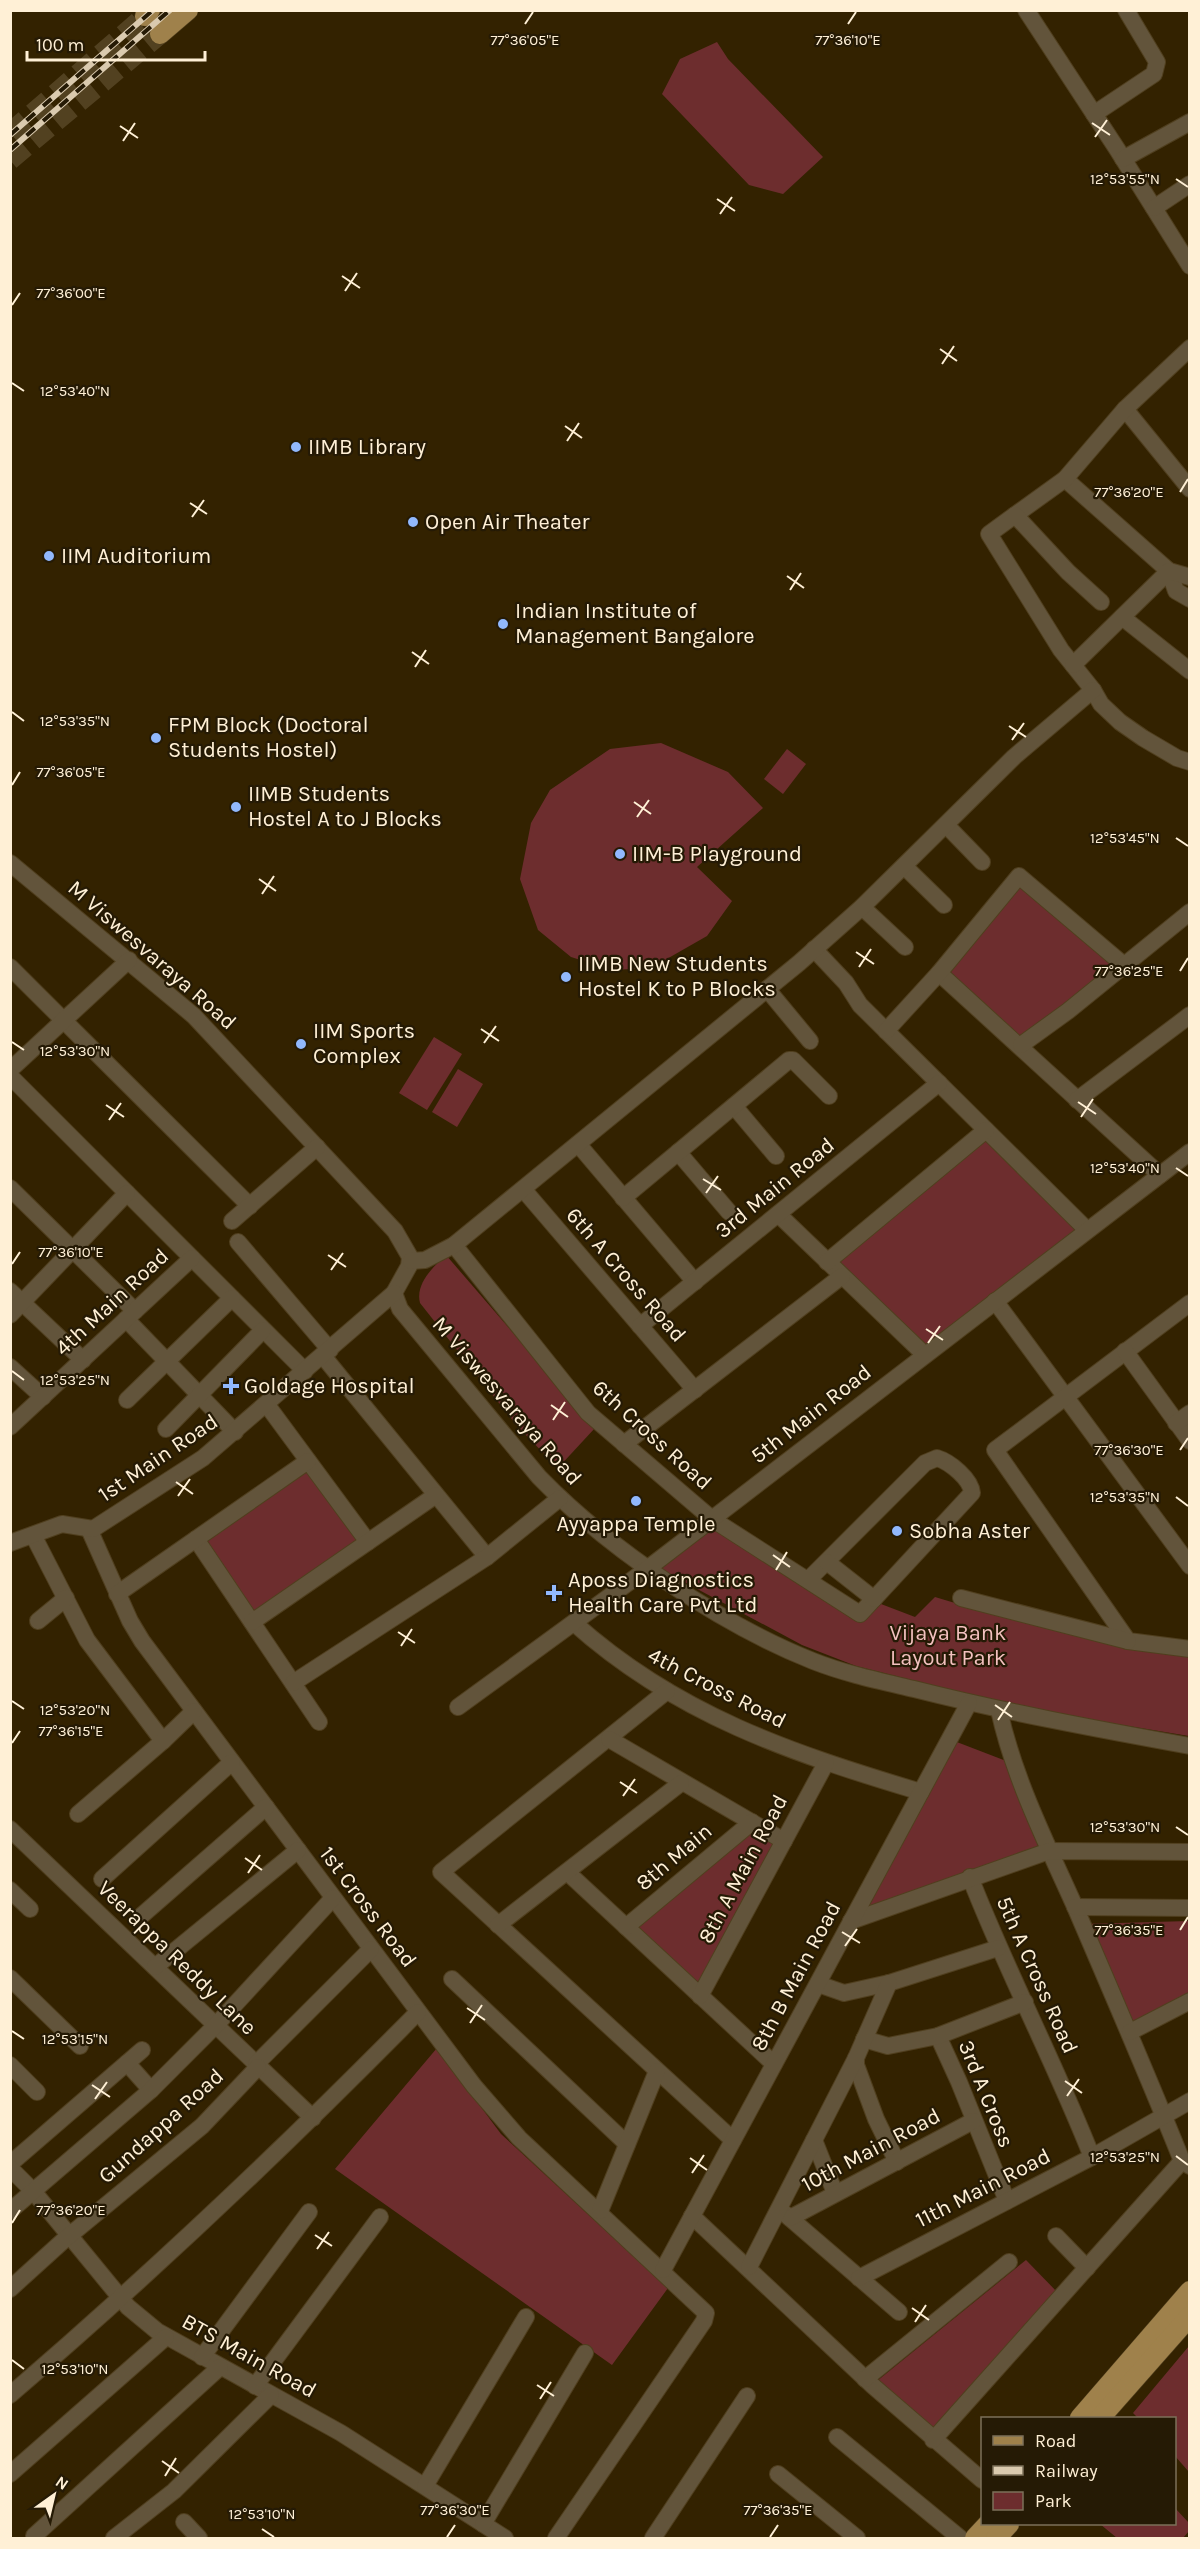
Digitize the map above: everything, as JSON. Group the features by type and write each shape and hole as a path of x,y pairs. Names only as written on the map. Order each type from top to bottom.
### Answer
{"main road":[{"path":"160,34 188,10"},
{"path":"1081,2417 1190,2291"},
{"path":"1101,2417 1190,2316"},
{"path":"975,2538 986,2525"},
{"path":"996,2538 1007,2525"}],"street":[{"path":"1026,10 1187,256"},
{"path":"1094,114 1154,74 1157,69 1157,62 1126,10"},
{"path":"1123,159 1190,122"},
{"path":"1154,208 1190,184"},
{"path":"1190,348 1125,410 1065,479 989,534 1049,630 1101,704 1120,722 1177,758 1190,762"},
{"path":"1125,410 1190,489"},
{"path":"1065,479 1169,571 1190,577"},
{"path":"1016,515 1068,572 1101,602"},
{"path":"1169,571 1176,591 1190,599"},
{"path":"1074,665 1169,571"},
{"path":"1122,617 1190,671"},
{"path":"394,1293 411,1261 425,1260 454,1245 814,949 947,826 1014,757 1093,690"},
{"path":"947,826 982,862"},
{"name":"M Viswesvaraya Road","path":"11,864 129,960 208,1030 395,1231 411,1261"},
{"path":"904,866 944,905"},
{"path":"886,1031 939,973 1019,876 1125,966"},
{"path":"862,907 905,947"},
{"path":"1021,1046 1125,966 1190,912"},
{"path":"814,949 846,982 860,1005 1087,1230"},
{"path":"10,1070 129,960"},
{"path":"10,967 250,1206"},
{"path":"939,973 1160,1175"},
{"path":"767,989 810,1041"},
{"path":"1077,1100 1190,1016"},
{"path":"623,1197 789,1060 793,1060 829,1096"},
{"path":"10,1076 305,1371"},
{"name":"3rd Main Road","path":"640,1326 939,1083"},
{"path":"734,1106 776,1156"},
{"path":"827,1262 986,1130"},
{"path":"578,1144 695,1282"},
{"path":"232,1221 317,1147"},
{"path":"678,1152 729,1212"},
{"name":"5th Main Road","path":"458,1707 647,1569 1190,1152"},
{"path":"10,1188 73,1249 131,1315 167,1361 235,1432"},
{"name":"6th A Cross Road","path":"523,1189 695,1390"},
{"path":"83,1360 14,1303 73,1249 127,1193"},
{"path":"778,1214 925,1355"},
{"path":"238,1242 487,1557"},
{"name":"6th Cross Road","path":"454,1245 588,1413 712,1519 860,1614 874,1599"},
{"name":"4th Main Road","path":"10,1428 192,1258"},
{"path":"624,1444 842,1276"},
{"name":"M Viswesvaraya Road","path":"394,1293 396,1302 407,1318 513,1448 560,1498 647,1569 716,1611 813,1661 844,1672 999,1710 1190,1746"},
{"name":"1st Main Road","path":"10,1543 62,1524 89,1529 97,1527 187,1470 267,1405 394,1293"},
{"path":"127,1400 232,1298"},
{"path":"994,1301 1190,1566"},
{"path":"1128,1641 995,1450 1190,1303"},
{"path":"166,1429 263,1330"},
{"path":"1125,1351 1183,1418 1190,1441"},
{"path":"10,1367 43,1397"},
{"path":"267,1405 368,1542"},
{"path":"808,1580 925,1463 937,1458 944,1460 969,1483 972,1493 874,1599 827,1562"},
{"path":"117,1594 308,1461"},
{"path":"252,1622 436,1495"},
{"path":"293,1683 487,1557 560,1498"},
{"name":"1st Cross Road","path":"89,1529 117,1594 142,1641 418,2012 499,2117 703,2309 706,2317 556,2538"},
{"path":"33,1534 87,1640 163,1741"},
{"path":"196,1539 319,1722"},
{"path":"38,1621 66,1598"},
{"path":"961,1598 1128,1641 1190,1649"},
{"name":"4th Cross Road","path":"574,1623 615,1659 667,1690 758,1738 826,1763 921,1792"},
{"path":"667,1690 441,1872 733,2140"},
{"name":"8th B Main Road","path":"663,2270 969,1703"},
{"path":"933,2440 1087,2268 1186,2163 1049,1851 1006,1745 999,1710"},
{"path":"78,1814 163,1741 194,1711"},
{"path":"609,1739 784,1840"},
{"path":"102,1879 232,1762"},
{"name":"8th A Main Road","path":"700,1996 826,1763"},
{"path":"498,1925 681,1782"},
{"path":"140,1917 266,1808"},
{"name":"8th Main","path":"626,1927 752,1822"},
{"name":"Veerappa Reddy Lane","path":"10,1829 313,2118"},
{"path":"155,1967 298,1850"},
{"path":"851,1921 970,1877 1049,1851 1190,1852"},
{"path":"567,1872 774,2064"},
{"name":"5th A Cross Road","path":"970,1877 998,1948 1025,2002 1092,2157"},
{"path":"10,1890 30,1909"},
{"path":"10,2211 151,2090 216,2025 333,1898"},
{"path":"1075,1907 1190,1908"},
{"path":"818,1984 844,1993 889,1983 998,1948"},
{"name":"Gundappa Road","path":"10,2289 202,2126 371,1949"},
{"path":"10,1978 80,2046"},
{"path":"453,1979 627,2144"},
{"path":"749,2267 785,2213 814,2140 856,2058 889,1983"},
{"path":"1130,2032 1190,2001"},
{"path":"864,2039 888,2046 938,2036 1025,2002"},
{"path":"10,2395 122,2299 313,2118 418,2012"},
{"name":"3rd A Cross","path":"938,2036 959,2082 1006,2201"},
{"path":"10,2166 142,2050"},
{"path":"856,2058 856,2065 876,2119 897,2162"},
{"path":"128,2063 151,2090"},
{"path":"10,2065 37,2092"},
{"path":"600,2211 657,2071"},
{"name":"11th Main Road","path":"859,2278 1092,2157 1190,2101"},
{"name":"10th Main Road","path":"785,2213 835,2193 973,2121"},
{"path":"814,2140 835,2193"},
{"name":"BTS Main Road","path":"10,2166 136,2315 166,2337 341,2433 505,2538"},
{"path":"202,2357 309,2212"},
{"path":"785,2213 899,2312"},
{"path":"692,2216 866,2379 933,2440 981,2479"},
{"path":"255,2386 380,2217"},
{"path":"1056,2236 1087,2268"},
{"path":"866,2379 1009,2262"},
{"path":"425,2486 526,2317"},
{"path":"10,2474 166,2337"},
{"path":"483,2524 585,2354"},
{"path":"34,2536 220,2367"},
{"path":"114,2538 174,2491 271,2395"},
{"path":"653,2538 747,2396"},
{"path":"837,2437 960,2538"},
{"path":"778,2474 852,2537"},
{"path":"184,2522 199,2538"}],"green space":[{"path":"717,42 728,59 823,157 783,194 749,185 662,94 680,59"},
{"path":"661,743 728,772 763,808 697,867 732,901 707,936 651,968 612,970 571,957 538,930 520,879 531,823 550,790 610,749"},
{"path":"787,749 806,764 783,794 764,779"},
{"path":"1019,883 1116,963 1022,1038 945,971"},
{"path":"434,1037 462,1054 427,1110 399,1093"},
{"path":"458,1069 483,1084 457,1127 432,1112"},
{"path":"986,1130 1087,1230 925,1355 827,1262"},
{"path":"446,1255 595,1428 558,1468 518,1427 420,1303 420,1289 423,1283 431,1270"},
{"path":"308,1461 368,1542 252,1622 196,1539"},
{"name":"Vijaya Bank Layout Park","path":"711,1524 861,1619 881,1604 915,1617 935,1597 1093,1640 1189,1656 1189,1736 1080,1718 967,1694 856,1666 802,1645 658,1568"},
{"path":"949,1739 1014,1764 1049,1851 851,1921"},
{"path":"752,1822 784,1841 700,1996 626,1927"},
{"path":"1189,1921 1189,2001 1130,2032 1082,1924"},
{"path":"437,2048 501,2134 668,2288 612,2365 335,2169"},
{"path":"1026,2260 1059,2294 938,2435 877,2381"},
{"path":"1189,2346 1189,2472 1176,2457 1176,2417 1137,2417 1133,2413"},
{"path":"1176,2509 1189,2523 1189,2531 1183,2538 1117,2538 1101,2525 1176,2525"}],"tunnel":[{"path":"10,133 145,16"},
{"path":"10,160 160,34"}],"railway":[{"path":"10,135 153,10"},
{"path":"10,150 170,10"}],"place":[{"name":"IIMB Library","path":"296,447"},
{"name":"Open Air Theater","path":"413,522"},
{"name":"IIM Auditorium","path":"49,556"},
{"name":"Indian Institute of Management Bangalore","path":"503,624"},
{"name":"FPM Block (Doctoral Students Hostel)","path":"156,738"},
{"name":"IIMB Students Hostel A to J Blocks","path":"236,807"},
{"name":"IIM-B Playground","path":"620,854"},
{"name":"IIMB New Students Hostel K to P Blocks","path":"566,977"},
{"name":"IIM Sports Complex","path":"301,1044"},
{"name":"Goldage Hospital","path":"231,1386"},
{"name":"Ayyappa Temple","path":"636,1501"},
{"name":"Sobha Aster","path":"897,1531"},
{"name":"Aposs Diagnostics Health Care Pvt Ltd","path":"554,1593"}]}
